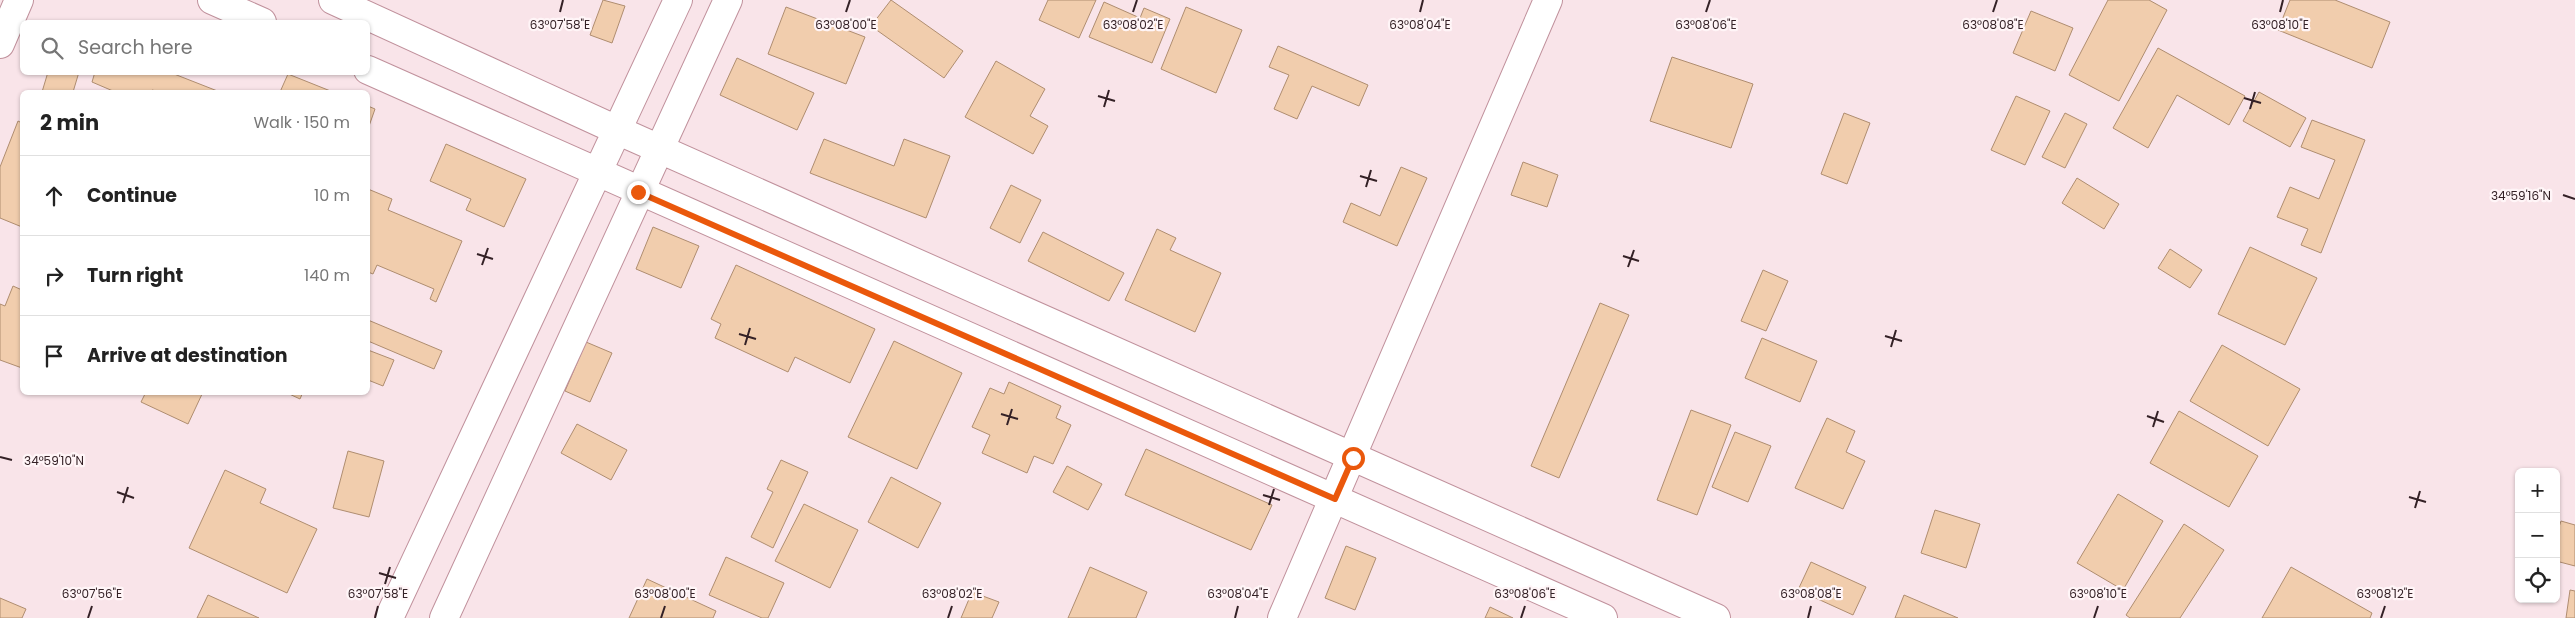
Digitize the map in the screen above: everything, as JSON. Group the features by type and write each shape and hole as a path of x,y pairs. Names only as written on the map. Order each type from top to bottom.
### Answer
{"street":[{"path":"0,44 19,0"},
{"path":"212,0 257,20"},
{"path":"333,0 660,149 1716,618"},
{"path":"389,618 596,173 619,130 678,0"},
{"path":"444,618 638,192 660,149 728,0"},
{"path":"1282,618 1353,458 1548,0"},
{"path":"370,71 638,192 1603,618"}],"building":[{"path":"603,0 625,6 612,43 590,35"},
{"path":"891,0 963,51 944,78 871,26"},
{"path":"1048,0 1096,0 1079,38 1039,20"},
{"path":"2108,0 2149,0 2167,10 2119,101 2069,75"},
{"path":"2290,0 2335,0 2390,22 2372,68 2278,30"},
{"path":"1104,2 1140,18 1144,8 1170,19 1152,63 1089,37"},
{"path":"786,7 865,37 846,84 768,54"},
{"path":"1186,7 1242,30 1216,93 1161,69"},
{"path":"2031,11 2073,28 2055,71 2013,53"},
{"path":"1278,46 1368,85 1359,106 1312,86 1297,119 1274,109 1289,75 1269,67"},
{"path":"2158,48 2245,96 2229,125 2177,95 2148,148 2113,128"},
{"path":"1672,57 1753,84 1731,148 1650,121"},
{"path":"737,58 814,93 797,130 720,95"},
{"path":"996,61 1045,89 1030,116 1048,126 1033,154 965,117"},
{"path":"47,75 78,75 74,90 43,90"},
{"path":"94,75 177,75 215,90 111,90 92,82"},
{"path":"288,75 290,75 328,90 281,90"},
{"path":"2259,92 2306,118 2290,147 2243,121"},
{"path":"2016,96 2050,111 2025,165 1991,150"},
{"path":"370,107 375,109 370,123"},
{"path":"1844,113 1870,123 1847,184 1821,174"},
{"path":"2065,113 2087,124 2065,168 2042,157"},
{"path":"2312,120 2365,140 2321,253 2301,245 2308,229 2277,217 2290,187 2319,199 2335,160 2301,147"},
{"path":"18,121 20,122 20,226 0,218 0,167"},
{"path":"824,139 894,166 904,139 950,156 926,218 810,173"},
{"path":"446,144 526,179 504,227 466,210 471,199 430,181"},
{"path":"1523,162 1558,175 1547,207 1511,195"},
{"path":"1401,167 1427,178 1397,246 1343,222 1351,203 1380,216"},
{"path":"2077,178 2119,204 2104,229 2062,203"},
{"path":"1011,185 1041,200 1020,243 990,228"},
{"path":"370,190 392,199 388,210 462,241 436,302 430,299 434,289 377,265 373,274 370,273"},
{"path":"653,227 699,246 681,288 636,269"},
{"path":"1157,229 1176,238 1170,250 1221,273 1195,332 1125,300"},
{"path":"1043,232 1124,273 1109,301 1028,261"},
{"path":"2250,247 2317,278 2285,345 2218,314"},
{"path":"2170,249 2202,270 2190,288 2158,268"},
{"path":"736,265 875,329 850,383 795,357 788,372 715,338 721,324 711,319"},
{"path":"1763,270 1788,281 1766,331 1741,321"},
{"path":"13,286 20,289 20,367 0,360 0,304 5,306"},
{"path":"1600,303 1629,315 1559,478 1531,466"},
{"path":"370,321 442,351 434,369 370,342"},
{"path":"1762,338 1817,361 1800,402 1745,378"},
{"path":"894,341 962,373 917,469 848,437"},
{"path":"586,342 612,353 590,402 565,391"},
{"path":"2222,345 2300,389 2268,446 2190,401"},
{"path":"370,351 394,360 383,386 370,381"},
{"path":"1009,382 1061,406 1056,418 1071,425 1053,464 1034,456 1027,473 982,453 990,435 972,427 990,388 1004,394"},
{"path":"144,395 202,395 188,424 141,402"},
{"path":"291,395 302,395 300,399"},
{"path":"1691,410 1731,425 1697,515 1657,500"},
{"path":"2179,411 2258,456 2229,507 2150,463"},
{"path":"1827,418 1855,431 1846,452 1865,461 1843,509 1795,488"},
{"path":"577,424 627,450 611,480 561,453"},
{"path":"1735,432 1771,446 1748,502 1712,487"},
{"path":"1146,449 1272,505 1251,550 1125,495"},
{"path":"348,451 384,461 369,517 333,508"},
{"path":"781,460 808,472 773,548 751,537 773,492 767,489"},
{"path":"1067,466 1102,484 1088,510 1053,492"},
{"path":"225,470 266,489 260,503 317,529 287,593 189,548"},
{"path":"891,477 941,503 918,548 868,522"},
{"path":"2118,494 2163,521 2123,590 2077,563"},
{"path":"804,504 858,530 830,588 775,561"},
{"path":"1935,510 1980,524 1966,568 1921,553"},
{"path":"2561,521 2575,525 2575,566 2560,562"},
{"path":"2184,524 2224,550 2180,618 2130,618 2126,615"},
{"path":"1346,546 1376,558 1355,610 1325,598"},
{"path":"726,557 784,583 768,618 762,618 709,595"},
{"path":"1811,562 1866,587 1853,615 1798,590"},
{"path":"1090,567 1147,592 1136,618 1068,618"},
{"path":"2291,567 2372,613 2370,618 2262,618"},
{"path":"647,579 716,611 713,618 629,618"},
{"path":"2570,590 2575,591 2575,618 2566,618"},
{"path":"972,592 999,602 992,618 961,618"},
{"path":"208,595 259,618 197,618"},
{"path":"1904,595 1958,618 1895,618"},
{"path":"0,598 26,609 22,618 0,618"},
{"path":"1490,607 1513,618 1485,618"}],"route":[{"path":"638,192 1335,499 1353,458"}]}
